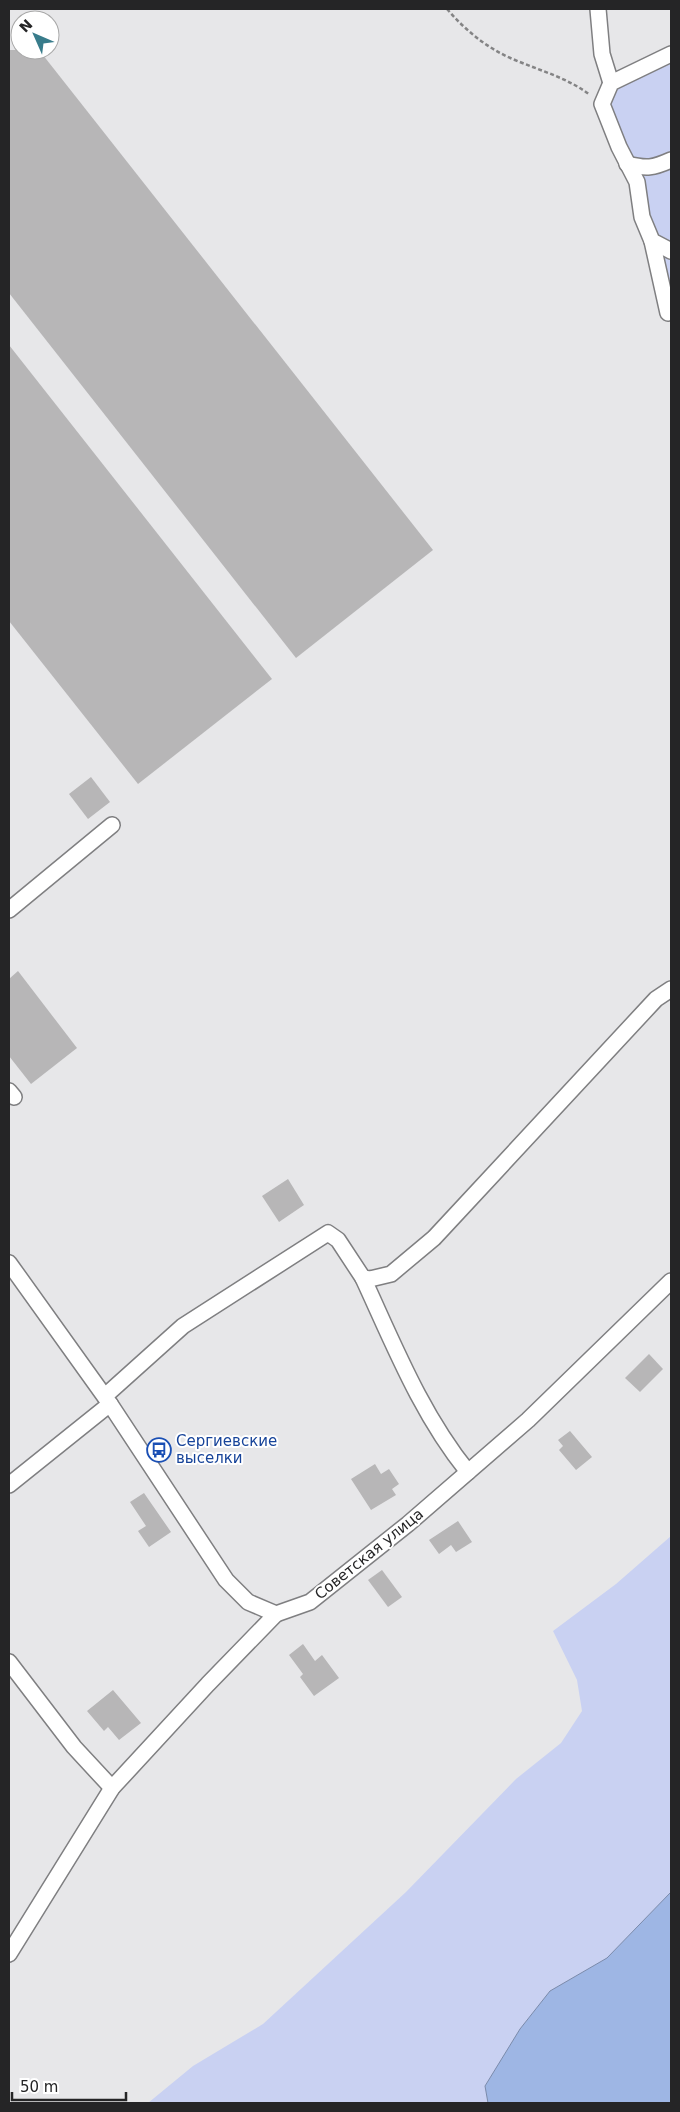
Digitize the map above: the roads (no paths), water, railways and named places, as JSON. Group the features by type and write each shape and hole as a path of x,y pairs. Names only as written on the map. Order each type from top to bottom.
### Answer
{"street":[{"path":"598,9 602,54 611,83 602,104 627,164 637,182 642,217 652,241 670,315"},
{"path":"611,83 671,54"},
{"path":"627,164 644,168 655,167 671,160"},
{"path":"652,241 671,250"},
{"path":"9,910 112,825"},
{"path":"363,1278 370,1279 391,1274 434,1238 656,999 671,988"},
{"path":"9,1485 108,1400 183,1326 328,1233 338,1240 363,1278 417,1395 451,1450 468,1472"},
{"path":"9,1263 108,1400 226,1580 248,1602 276,1614 112,1788 9,1954"},
{"name":"Советская улица","path":"276,1614 310,1602 394,1536 528,1420 671,1281"},
{"path":"9,1662 74,1747 112,1788"}],"place":[{"name":"Сергиевские выселки","path":"159,1450"}]}
